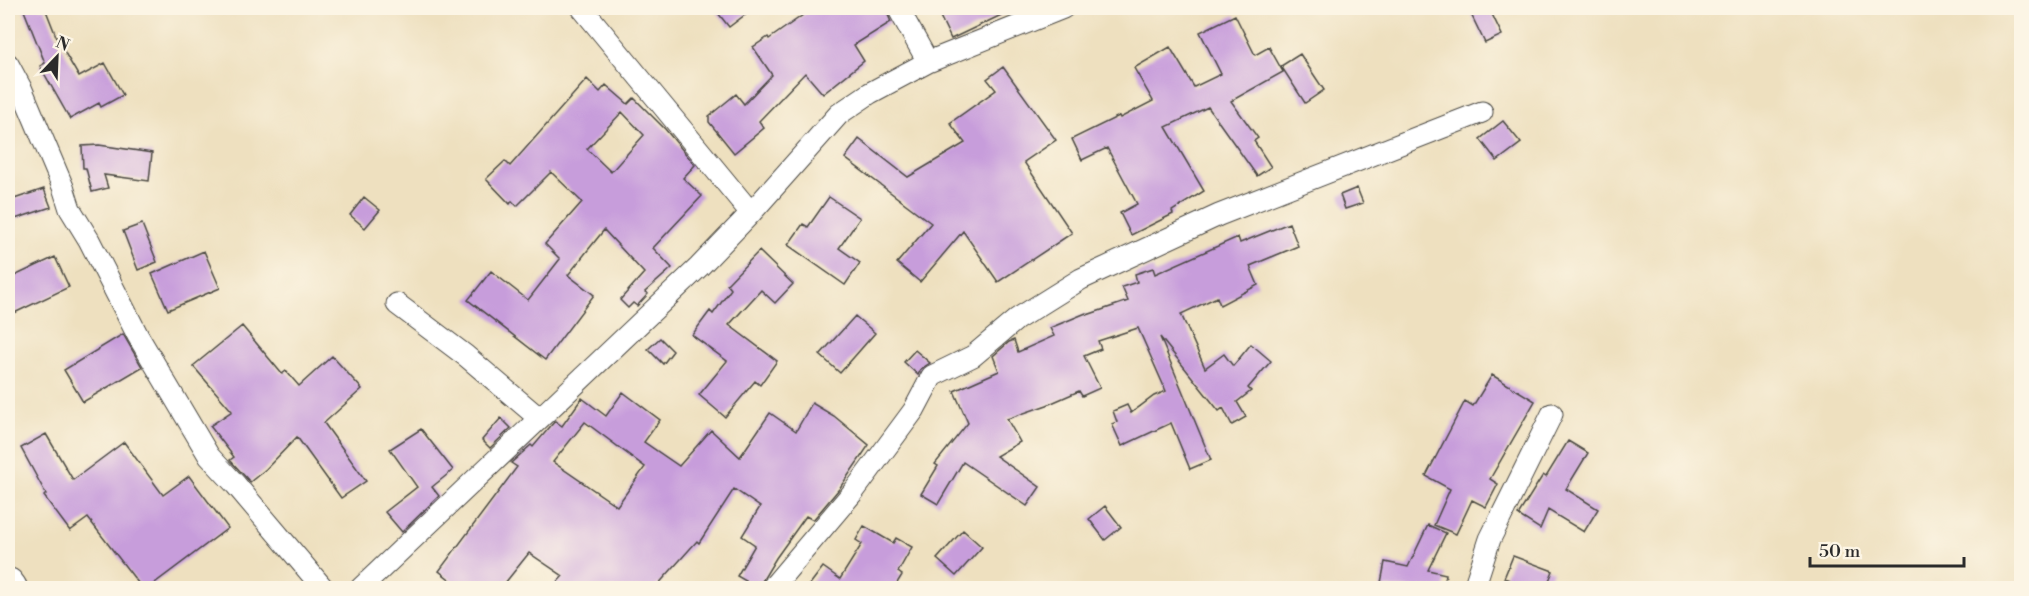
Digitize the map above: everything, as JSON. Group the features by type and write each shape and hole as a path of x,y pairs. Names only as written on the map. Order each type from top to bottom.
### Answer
{"street":[{"path":"582,8 752,213"},
{"path":"898,8 928,62"},
{"path":"362,588 699,267 752,213 839,114 870,93 928,62 1063,8"},
{"path":"8,64 22,90 70,209 89,240 138,336 209,456 323,588"},
{"path":"772,588 854,491 914,410 932,375 973,356 1017,319 1081,279 1219,215 1482,112"},
{"path":"397,304 466,356 539,418"},
{"path":"1474,588 1490,539 1552,414"},
{"path":"8,584 11,588"}],"building":[{"path":"23,8 45,8 58,41 79,77 105,63 123,95 101,107 99,103 70,119 40,66 45,63"},
{"path":"714,8 754,8 729,27"},
{"path":"813,8 885,8 891,22 854,45 864,61 823,94 805,73 759,121 764,128 734,153 709,122 709,116 736,94 744,104 772,75 753,47 768,37 769,39"},
{"path":"936,8 1016,8 951,39"},
{"path":"1468,8 1489,8 1502,35 1485,43"},
{"path":"1235,15 1255,55 1269,47 1283,72 1231,101 1258,138 1254,141 1271,167 1257,176 1208,107 1166,127 1204,191 1172,211 1173,214 1131,235 1120,213 1137,204 1107,148 1082,160 1072,139 1153,101 1134,68 1170,47 1194,87 1221,74 1200,32"},
{"path":"1300,54 1324,90 1305,103 1281,66"},
{"path":"1003,67 1056,140 1024,162 1072,233 998,282 963,231 920,282 897,263 931,223 845,158 859,139 908,177 965,143 950,123 996,90 987,79"},
{"path":"587,79 600,92 606,85 628,104 634,98 665,129 695,165 683,178 702,196 653,248 672,268 645,292 648,294 637,306 633,303 628,308 620,300 644,273 604,230 568,275 594,295 545,360 468,300 491,271 528,300 560,259 545,244 582,202 551,172 517,206 512,201 510,204 486,179 505,161 510,166","holes":["622,112 644,135 611,172 587,149"]},
{"path":"1503,121 1521,143 1497,161 1480,139"},
{"path":"99,145 152,153 149,181 104,175 108,188 92,192 86,168 83,168 82,146"},
{"path":"1357,188 1363,203 1345,209 1340,195"},
{"path":"44,189 51,207 12,220 8,201"},
{"path":"364,197 380,210 365,228 350,215"},
{"path":"829,197 860,218 839,248 860,263 845,285 788,245 803,224 808,227"},
{"path":"1289,223 1298,246 1250,266 1258,285 1220,305 1217,297 1181,314 1205,368 1224,354 1233,366 1251,344 1271,361 1248,388 1251,391 1237,402 1246,417 1232,425 1223,408 1219,411 1160,337 1211,460 1190,469 1171,423 1122,446 1112,424 1117,422 1113,411 1127,405 1131,413 1154,396 1166,391 1138,328 1098,341 1101,349 1084,356 1100,388 1082,396 1079,391 1007,419 1020,442 996,456 1040,487 1027,506 963,462 938,504 921,494 938,466 935,464 968,423 954,391 999,371 993,356 1009,342 1014,340 1018,352 1054,336 1050,328 1086,313 1087,315 1128,301 1122,287 1137,282 1135,274 1153,268 1155,274 1238,237 1240,243"},
{"path":"142,224 157,262 138,270 123,231"},
{"path":"204,251 220,288 168,310 152,274"},
{"path":"759,251 793,284 775,303 761,290 729,325 777,361 760,385 755,381 725,417 699,395 727,361 692,335 710,311 713,314 731,289 727,284"},
{"path":"55,257 69,287 8,316 8,279"},
{"path":"855,316 875,333 840,373 820,355"},
{"path":"242,326 282,374 286,371 299,386 332,356 362,389 324,423 366,481 341,498 297,437 250,482 230,460 234,457 210,426 232,411 193,366"},
{"path":"123,334 142,367 83,402 64,370"},
{"path":"660,338 673,351 663,364 648,349"},
{"path":"915,350 930,363 921,369 918,375 904,362"},
{"path":"1492,375 1535,401 1490,479 1498,484 1486,507 1472,500 1456,534 1434,525 1450,489 1426,476 1465,401 1473,406"},
{"path":"623,392 660,420 644,442 679,466 711,430 740,457 770,413 796,431 812,403 834,416 869,445 839,489 813,520 806,516 758,588 737,576 755,545 742,536 760,507 734,489 699,543 697,541 655,588 552,588 563,576 529,553 501,588 461,588 439,571 517,467 511,463 531,445 533,447 555,421 562,426 582,398 606,416","holes":["585,422 645,467 617,506 553,462"]},
{"path":"501,418 511,428 490,448 482,440"},
{"path":"421,429 453,470 432,487 439,496 402,532 385,512 417,487 390,449"},
{"path":"46,434 73,480 124,442 163,495 189,476 228,528 148,588 142,588 88,518 70,531 44,496 46,494 21,448"},
{"path":"1568,441 1588,453 1566,489 1598,509 1584,532 1548,510 1540,529 1518,515 1543,475 1546,477"},
{"path":"1105,506 1121,527 1105,540 1089,519"},
{"path":"1428,525 1446,533 1428,570 1446,574 1444,588 1380,588 1385,562 1408,567"},
{"path":"864,526 893,543 896,538 912,547 898,572 902,575 894,588 807,588 823,567 840,579 862,544 856,540"},
{"path":"963,530 982,547 956,576 937,559"},
{"path":"1513,556 1553,571 1546,588 1531,588 1504,578"}]}
